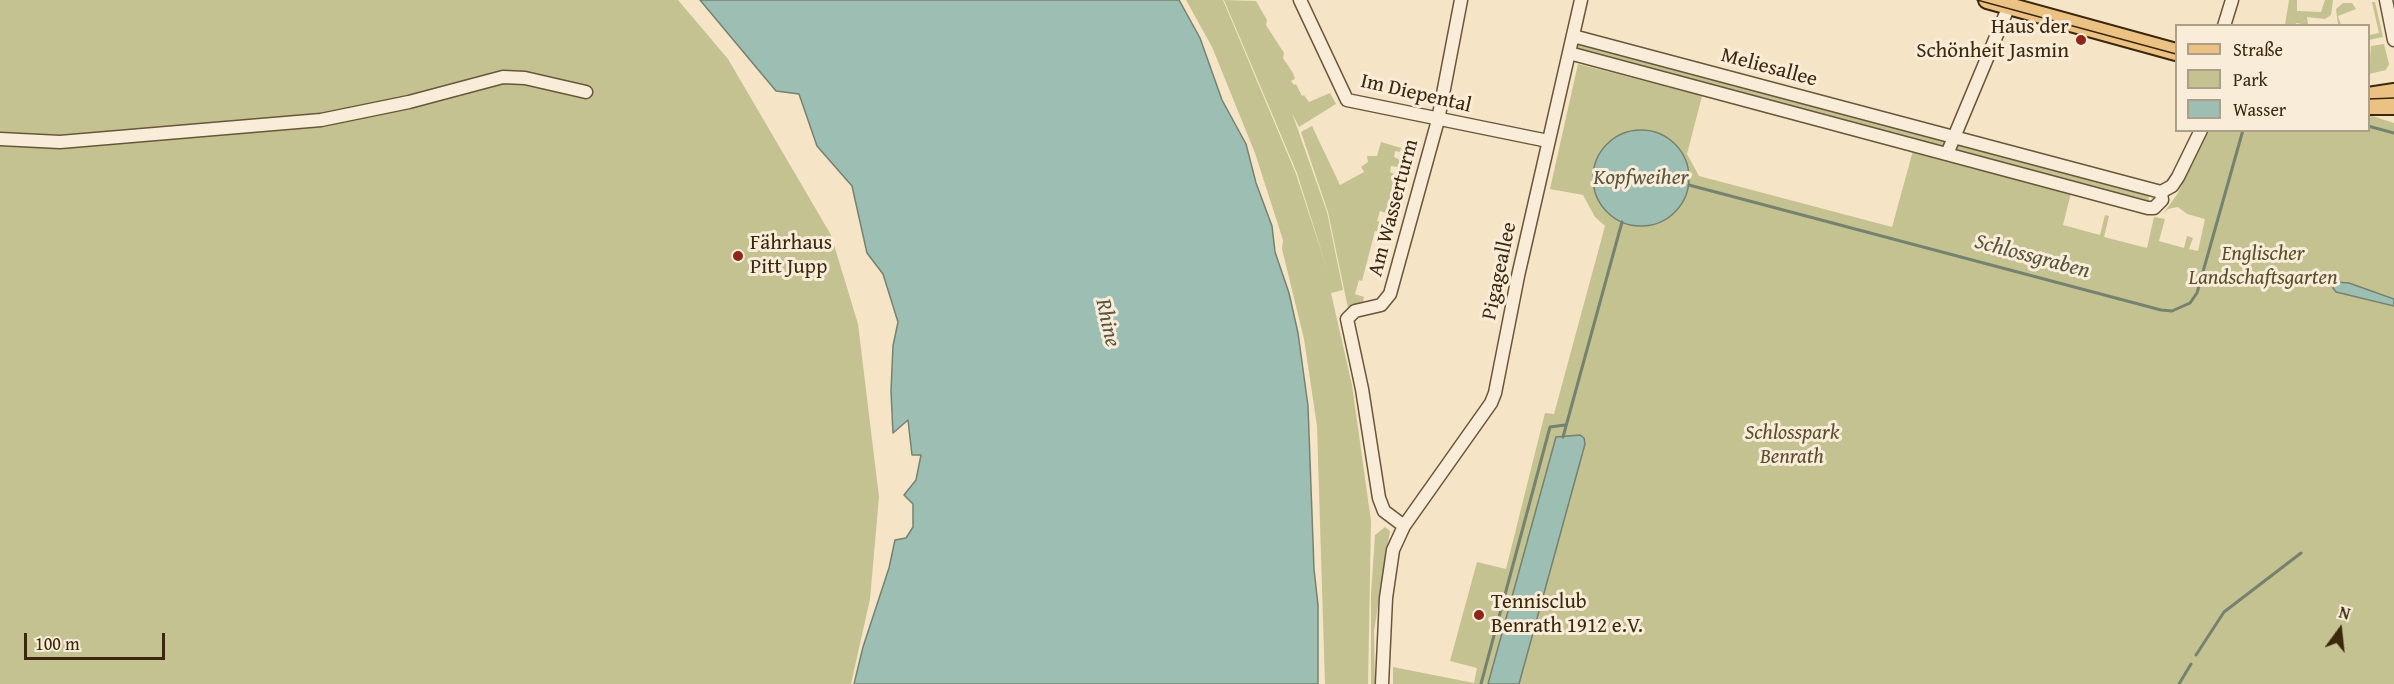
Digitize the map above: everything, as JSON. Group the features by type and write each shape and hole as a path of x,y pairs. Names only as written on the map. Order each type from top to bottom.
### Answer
{"main road":[{"path":"1987,0 2010,3 2175,52"},
{"path":"2370,96 2394,92"},
{"path":"2370,106 2394,106"}],"street":[{"name":"Im Diepental","path":"1300,0 1347,100 1548,141"},
{"path":"1438,120 1461,0"},
{"name":"Pigageallee","path":"1383,684 1383,639 1391,557 1404,526 1491,403 1495,393 1548,141 1581,0"},
{"path":"2225,24 2232,0"},
{"path":"2386,0 2394,40"},
{"path":"1947,154 2010,3"},
{"name":"Meliesallee","path":"1573,36 2162,192 2172,186 2199,132"},
{"name":"Meliesallee","path":"1569,53 2148,208 2154,208 2162,201 2162,192"},
{"path":"0,140 60,142 337,118 503,77 525,78 586,92"},
{"name":"Am Wasserturm","path":"1404,526 1384,511 1379,498 1362,389 1348,324 1349,315 1387,301 1438,120"}],"green space":[{"path":"0,0 678,0 728,59 831,235 858,324 879,497 870,599 851,684 0,684"},
{"path":"1186,0 1223,0 1296,174 1328,272 1297,173 1224,0 1256,1 1267,20 1266,25 1284,53 1283,58 1293,73 1295,79 1291,81 1294,85 1296,84 1302,96 1304,95 1309,102 1330,93 1336,104 1299,127 1292,113 1327,212 1343,290 1331,293 1352,385 1371,521 1368,684 1325,684 1317,426 1304,339 1282,249 1283,240 1255,153 1212,47"},
{"path":"2289,0 2297,0 2297,11 2321,12 2325,0 2333,0 2331,15 2325,19 2307,17 2308,24 2285,24"},
{"path":"2372,2 2375,2 2383,37 2370,40 2370,35 2379,33"},
{"path":"2343,3 2352,3 2356,9 2338,16 2341,24 2338,24 2336,9"},
{"path":"1577,41 2148,193 2149,199 2148,202 1576,52"},
{"path":"2371,44 2371,46 2384,44 2389,64 2386,70 2370,74"},
{"name":"Schlosspark Benrath","path":"1578,64 1702,96 1687,154 1699,176 1892,227 1914,147 2072,189 2063,225 2100,235 2105,215 2109,216 2104,237 2147,248 2154,217 2165,219 2159,241 2184,248 2187,236 2193,238 2189,249 2198,251 2205,219 2187,214 2178,207 2168,209 2163,214 2178,193 2207,132 2370,132 2370,115 2394,123 2394,684 1393,684 1393,667 1474,683 1477,668 1450,661 1477,562 1506,569 1545,413 1554,414 1605,226 1595,217 1583,195 1550,189"},
{"path":"1312,126 1340,185 1364,172 1361,167 1368,162 1367,156 1377,156 1381,142 1401,148 1400,152 1395,151 1394,157 1400,160 1398,167 1391,166 1390,172 1394,174 1389,204 1396,206 1393,215 1380,211 1377,221 1386,224 1383,233 1375,231 1362,281 1359,280 1355,294 1364,297 1362,305 1348,308 1328,212 1301,132"},
{"path":"1385,527 1390,531 1374,631 1375,684 1371,684 1371,595 1375,535"}],"water":[{"name":"Rhine","path":"700,0 1179,0 1200,38 1222,100 1246,144 1256,183 1272,226 1275,252 1289,293 1298,333 1308,406 1314,569 1318,605 1318,684 854,684 863,647 889,568 895,540 906,538 913,527 913,504 904,495 916,480 921,455 912,455 908,420 893,433 891,391 893,346 898,322 883,274 867,253 852,186 817,146 799,94 776,91"},
{"name":"Kopfweiher","path":"1641,130 1659,134 1675,144 1685,160 1689,178 1685,196 1675,212 1659,222 1641,226 1623,222 1607,212 1597,196 1593,178 1597,160 1607,144 1623,134"},
{"path":"2335,282 2349,283 2394,299 2394,306 2336,292 2333,288"},
{"path":"1580,435 1584,438 1585,444 1519,684 1488,684 1556,437"}],"waterway":[{"name":"Schlossgraben","path":"2370,127 2394,133"},
{"name":"Schlossgraben","path":"1689,185 2161,310 2172,311 2190,303 2197,293 2242,132"},
{"path":"1563,437 1622,222"},
{"path":"1481,684 1550,427 1565,425"},
{"path":"2196,655 2224,612 2301,553"},
{"path":"2179,684 2191,664"}],"tram line":[{"path":"1977,0 2175,54"},
{"path":"2370,99 2394,98"}],"place":[{"name":"Haus der Schönheit Jasmin","path":"2081,40"},
{"name":"Fährhaus Pitt Jupp","path":"738,256"},
{"name":"Tennisclub Benrath 1912 e.V.","path":"1479,615"}],"park label":[{"name":"Englischer Landschaftsgarten","path":"2263,267"}]}
